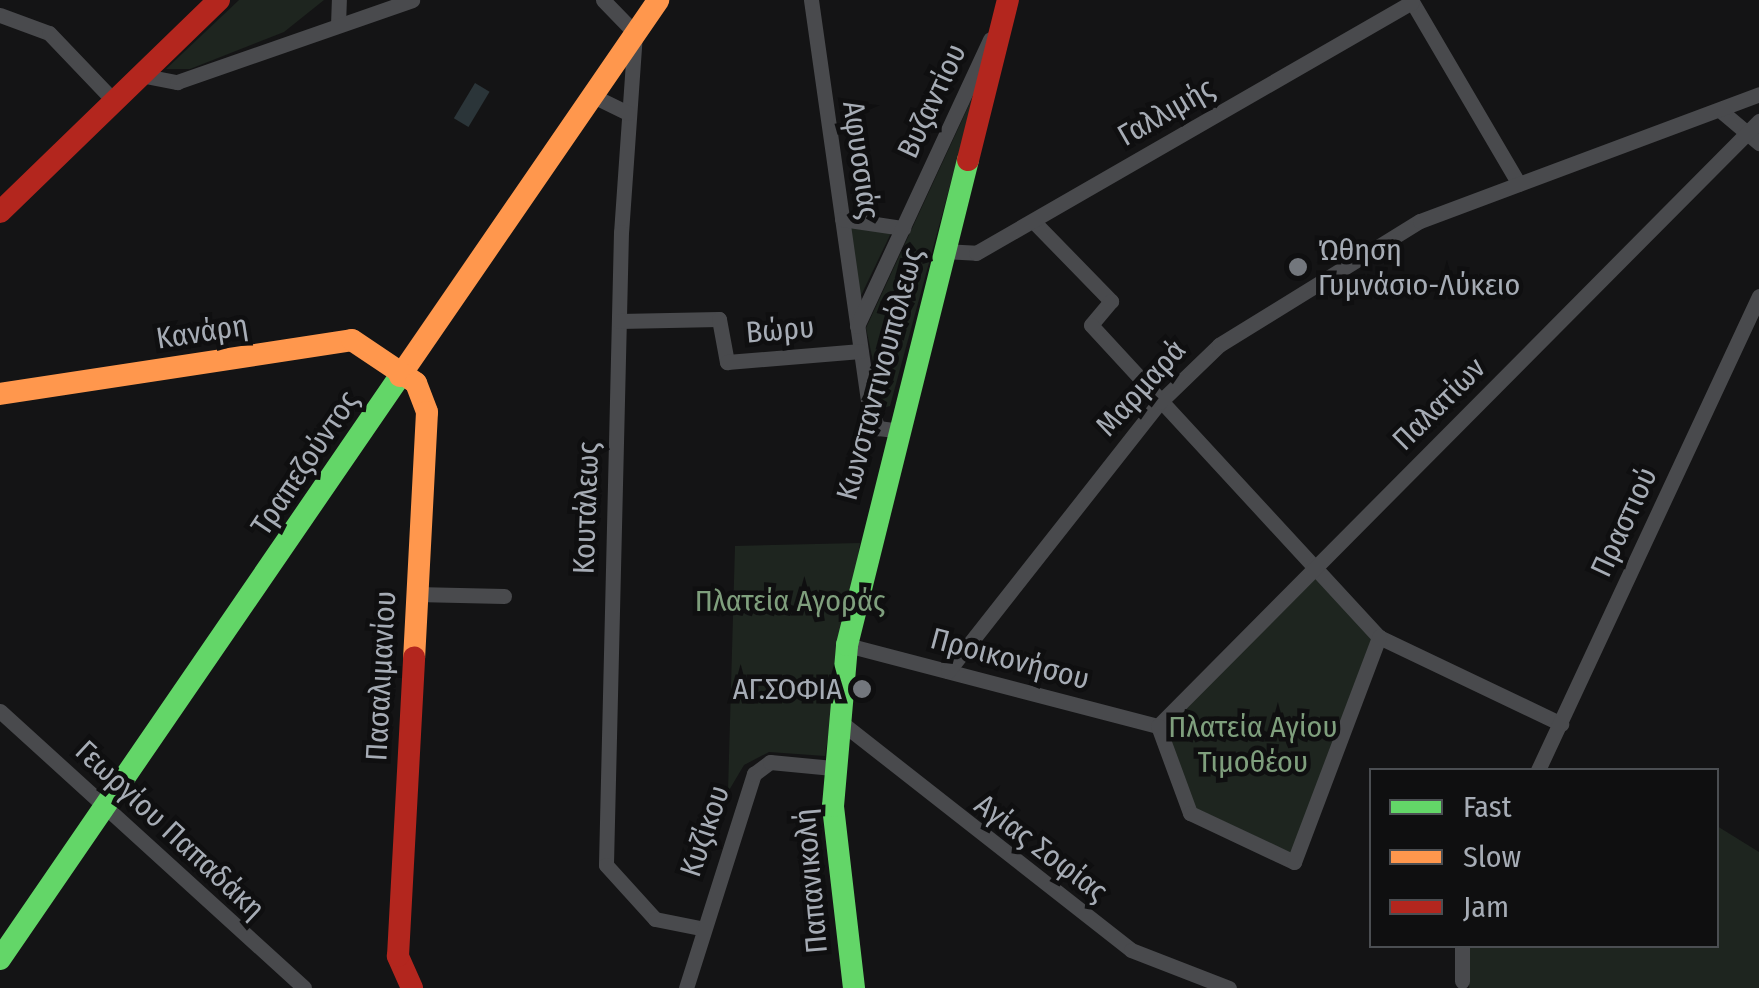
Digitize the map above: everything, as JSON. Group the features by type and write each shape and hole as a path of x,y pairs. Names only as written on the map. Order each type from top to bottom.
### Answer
{"street":[{"path":"0,212 220,0"},
{"path":"338,24 339,0"},
{"path":"140,75 177,82 412,0"},
{"path":"603,0 635,33"},
{"name":"Τραπεζούντος","path":"0,959 658,0"},
{"name":"Αφυσσιάς","path":"810,0 861,351 878,428 895,430"},
{"path":"1411,1 1519,184"},
{"name":"Γαλλιμής","path":"943,251 976,253 1411,1"},
{"name":"Βυζαντίου","path":"858,326 1006,4"},
{"name":"Κωνσταντινουπόλεως","path":"833,768 847,645 895,430 1006,4"},
{"path":"0,15 48,32 114,101"},
{"name":"Κουτάλεως","path":"635,33 620,321 606,864 655,919 700,928"},
{"name":"Μαρμαρά","path":"948,671 1160,402 1219,345 1420,222 1759,94"},
{"path":"591,95 628,113"},
{"path":"1720,111 1755,132"},
{"name":"Παλατίων","path":"1158,726 1755,132"},
{"path":"842,219 904,228"},
{"path":"1034,220 1110,301 1091,325 1379,637 1561,724"},
{"name":"Πραστιού","path":"1539,768 1759,296"},
{"name":"Βώρυ","path":"620,321 719,319 727,362 861,351"},
{"name":"Κανάρη","path":"0,394 352,340 404,371"},
{"name":"Πασαλιμανίου","path":"404,371 426,412 398,956 412,988"},
{"path":"415,594 504,596"},
{"path":"1158,726 1190,813 1294,862 1379,637"},
{"name":"Προικονήσου","path":"847,645 1158,726"},
{"name":"Γεωργίου Παπαδάκη","path":"0,711 304,988"},
{"name":"Αγίας Σοφίας","path":"838,720 1131,950 1229,988"},
{"name":"Κυζίκου","path":"700,928 762,764 833,768"},
{"name":"Παπανικολή","path":"833,768 854,988"},
{"path":"686,988 700,928"},
{"path":"1462,948 1462,982"}],"green space":[{"path":"239,0 324,0 284,32 190,69 166,69"},
{"path":"976,90 890,406 883,408 866,328"},
{"path":"847,224 891,233 857,304"},
{"name":"Πλατεία Αγοράς","path":"860,543 825,756 769,752 744,765 728,792 735,546"},
{"name":"Πλατεία Αγίου Τιμοθέου","path":"1314,577 1372,638 1291,853 1195,808 1166,727"},
{"path":"1719,827 1759,852 1759,988 1469,988 1468,948 1719,948"}],"shaded area":[{"path":"475,83 490,92 468,127 454,118"}],"traffic: fast":[{"path":"854,988 833,806 847,645 968,160"},
{"path":"0,959 400,376"}],"traffic: slow":[{"path":"400,376 658,0"},
{"path":"0,394 352,340 416,383 427,412 414,657"}],"traffic: jam":[{"path":"0,212 219,0"},
{"path":"968,160 1008,0"},
{"path":"412,988 398,956 414,657"}],"place":[{"name":"Ώθηση Γυμνάσιο-Λύκειο","path":"1298,267"},
{"name":"ΑΓ.ΣΟΦΙΑ","path":"862,689"}]}
